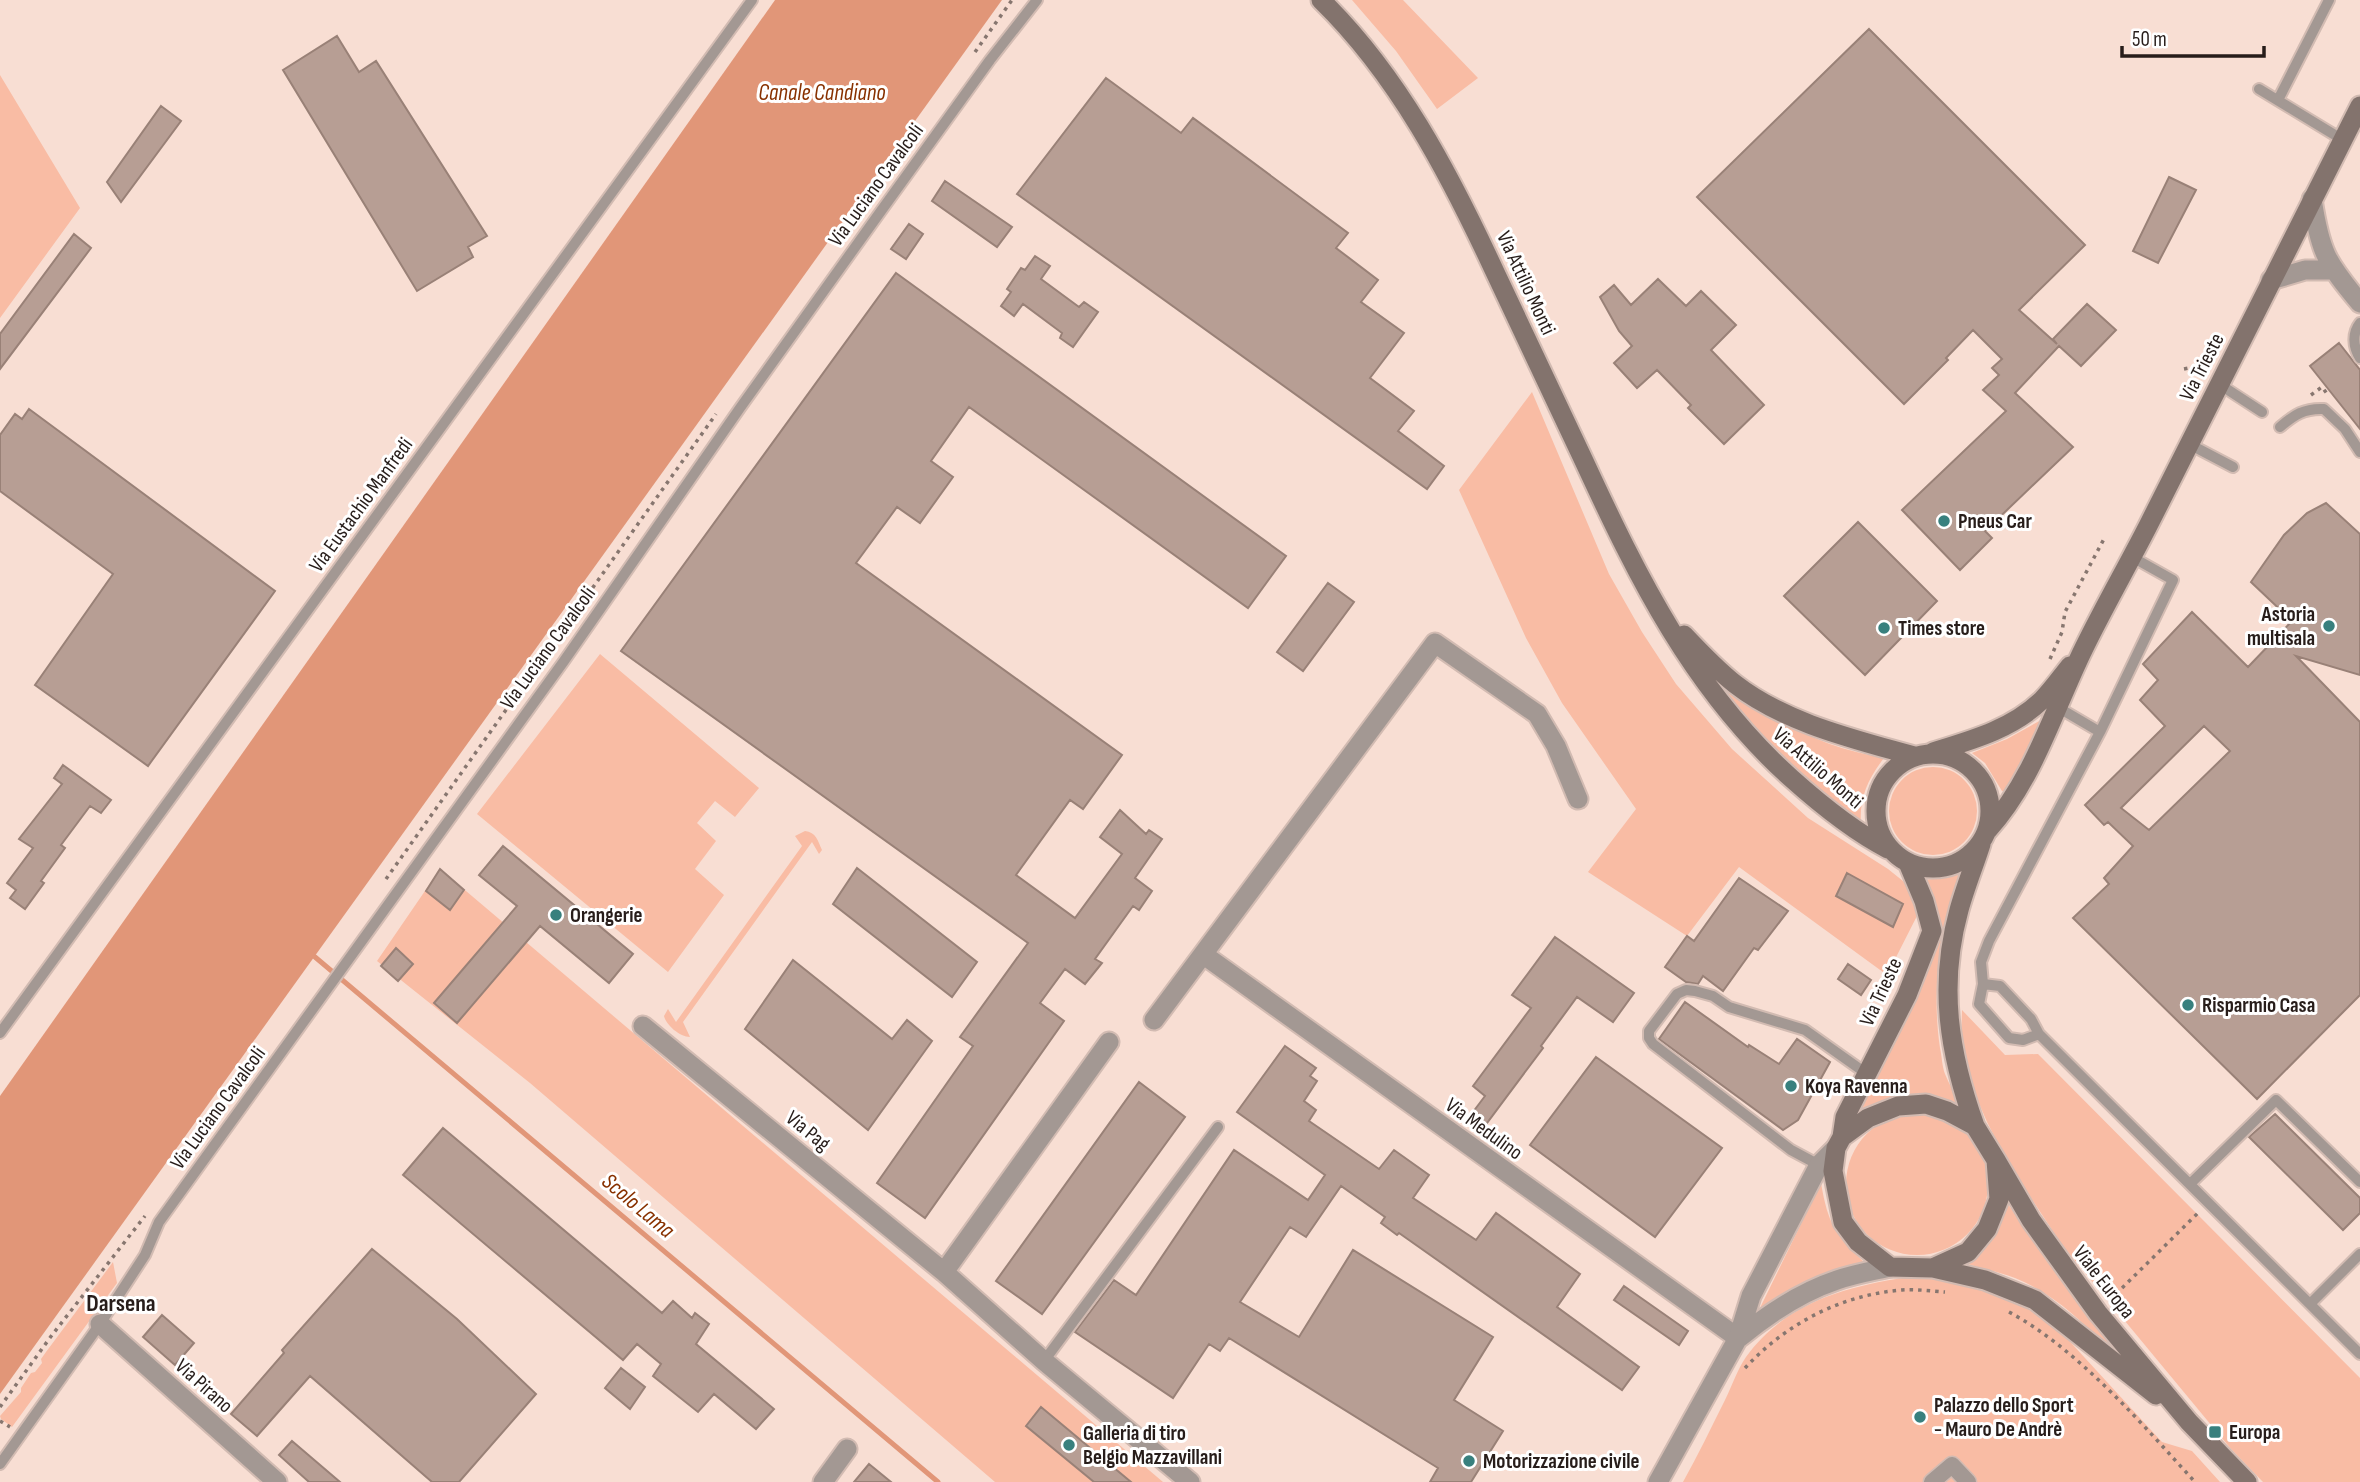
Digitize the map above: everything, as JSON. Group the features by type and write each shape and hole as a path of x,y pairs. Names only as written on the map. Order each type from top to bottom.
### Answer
{"main road":[{"name":"Via Attilio Monti","path":"1321,0 1382,71 1423,130 1472,222 1624,548 1682,652 1761,751 1803,789 1866,838 1888,849"},
{"name":"Via Trieste","path":"1975,1126 1960,1084 1950,1040 1947,996 1958,912 1985,835 2012,799 2059,708 2084,649 2360,106"},
{"name":"Via Attilio Monti","path":"1656,606 1706,659 1736,685 1766,703 1827,732 1921,754"},
{"name":"Via Trieste","path":"1921,754 1976,739 2017,719 2042,700 2084,649"},
{"path":"1921,754 1947,754 1965,762 1979,775 1988,792 1991,811 1985,835 1964,858 1941,867 1924,868 1908,863 1888,849 1878,829 1875,811 1878,793 1885,778 1898,764 1921,754"},
{"name":"Via Trieste","path":"1839,1142 1845,1117 1907,995 1932,931 1921,891 1908,863"},
{"path":"1926,1104 1947,1111 1975,1126 1996,1160 1999,1199 1987,1229 1968,1252 1933,1268 1890,1267 1858,1242 1843,1222 1833,1171 1839,1142 1868,1118 1898,1106 1926,1104"},
{"name":"Viale Europa","path":"1996,1160 2056,1257 2098,1313 2189,1422 2247,1482"},
{"name":"Viale Europa","path":"1933,1268 1984,1280 2035,1300 2189,1422"}],"street":[{"path":"2312,199 2322,250 2333,270 2360,303"},
{"path":"2272,279 2305,270 2333,270"},
{"path":"1154,1020 1434,643 1537,714 1556,746 1578,799"},
{"name":"Via Medulino","path":"1204,955 1738,1338"},
{"name":"Via Pag","path":"643,1026 944,1272 1044,1361 1190,1482"},
{"path":"944,1272 1109,1042"},
{"name":"Via Trieste","path":"1658,1482 1738,1338 1751,1296 1819,1165 1839,1142"},
{"name":"Via Trieste","path":"1738,1338 1787,1303 1836,1280 1890,1267"},
{"name":"Via Pirano","path":"100,1324 277,1482"},
{"path":"823,1482 847,1449"},
{"path":"1932,1482 1952,1465 1968,1482"}],"lane":[{"name":"Via Eustachio Manfredi","path":"0,1033 752,0"},
{"name":"Via Luciano Cavalcoli","path":"0,1464 100,1324 145,1255 159,1222 564,661 811,309 990,60 1037,0"},
{"path":"2278,100 2329,0"},
{"path":"2259,89 2343,140"},
{"path":"2360,323 2353,341 2360,358"},
{"path":"2219,384 2262,412"},
{"path":"2280,427 2295,414 2309,408 2324,409 2345,429 2360,452"},
{"path":"2189,444 2234,467"},
{"path":"2039,1034 2023,1040 2009,1038 1979,1004 1983,984 1981,962 1989,941 2100,732 2173,580 2132,557"},
{"path":"2059,708 2100,732"},
{"path":"1983,984 2000,986 2031,1019 2039,1034 2360,1354"},
{"path":"1819,1165 1790,1150 1654,1044 1649,1038 1649,1031 1677,994 1686,990 1695,991 1713,996 1729,1007 1805,1030 1867,1074"},
{"path":"2190,1184 2276,1100 2360,1182"},
{"path":"1044,1361 1218,1127"},
{"path":"2310,1304 2360,1254"}],"path":[{"path":"993,27 1012,0"},
{"path":"2184,369 2211,363"},
{"path":"2048,662 2062,632 2065,612 2105,537"},
{"path":"382,886 535,667"},
{"path":"2098,1313 2208,1203"},
{"path":"0,1407 112,1258"},
{"path":"1741,1373 1780,1335 1812,1316 1852,1300 1902,1290 1953,1292"},
{"path":"2006,1311 2031,1324 2059,1346 2113,1396 2195,1482"},
{"path":"2059,1346 2077,1332"}],"shaded area":[{"path":"1352,0 1403,0 1478,78 1437,109 1396,51"},
{"path":"0,75 80,208 0,318"},
{"path":"1532,392 1609,574 1676,684 1732,749 1808,818 1888,869 1903,881 1917,901 1918,914 1887,975 1739,867 1687,936 1588,872 1636,809 1562,703 1526,638 1459,490"},
{"path":"600,654 759,788 735,817 715,801 697,823 716,841 695,869 724,895 668,972 477,814"},
{"path":"1732,690 1771,717 1802,733 1842,748 1884,758 1865,790 1861,826 1807,780 1757,731 1726,695"},
{"path":"2043,719 2007,792 2002,791 1985,763 1972,753 2007,739"},
{"path":"1933,767 1958,774 1970,786 1977,811 1970,836 1958,848 1933,855 1908,848 1896,836 1889,811 1896,786 1908,774"},
{"path":"805,831 814,835 822,850 819,854 812,842 683,1022 690,1037 678,1033 665,1019 668,1009 676,1022 802,846 795,836"},
{"path":"1963,867 1948,911 1937,979 1937,1025 1943,1068 1959,1104 1930,1095 1907,1096 1858,1115 1933,957 1938,931 1935,903 1924,880 1941,878"},
{"path":"440,869 1163,1482 995,1482 530,1083 377,961"},
{"path":"1962,1010 2005,1055 2038,1054 2360,1378 2360,1482 2263,1482 2231,1449 2062,1245 2008,1163 1972,1087 1961,1044"},
{"path":"1917,1113 1944,1118 1967,1134 1983,1157 1988,1184 1983,1211 1967,1234 1944,1250 1917,1255 1890,1250 1867,1234 1851,1211 1846,1184 1851,1157 1867,1134 1890,1118"},
{"path":"1821,1183 1834,1227 1864,1262 1809,1283 1758,1312"},
{"path":"2006,1201 2046,1260 2113,1343 2107,1347 2065,1308 2041,1291 2009,1276 1968,1264 1993,1236"},
{"path":"113,1262 117,1283 12,1427 0,1416 21,1392 31,1373 42,1363 41,1359"},
{"name":"Palazzo dello Sport - Mauro De Andrè","path":"1916,1276 1957,1283 2005,1296 2039,1315 2063,1334 2162,1442 2192,1451 2220,1482 1683,1482 1740,1367 1762,1338 1781,1322 1822,1298 1868,1284"}],"water":[{"name":"Canale Candiano","path":"775,0 1002,0 0,1394 0,1096"}],"building":[{"path":"1869,29 2085,245 2019,310 2057,344 2053,339 2087,304 2116,330 2081,366 2059,346 2015,393 2073,447 1985,531 1992,538 1960,570 1902,510 2006,411 1983,390 1999,375 1992,368 2002,359 1973,330 1946,358 1948,360 1904,404 1697,197"},
{"path":"337,36 359,72 376,61 487,236 468,247 473,257 417,291 283,70"},
{"path":"1106,78 1181,133 1193,118 1348,233 1336,248 1378,280 1361,302 1404,333 1370,378 1414,411 1398,431 1444,466 1427,489 1017,194"},
{"path":"161,106 181,121 121,202 107,182"},
{"path":"2169,177 2196,190 2158,263 2133,251"},
{"path":"945,181 1012,227 997,247 932,201"},
{"path":"909,224 923,234 906,259 891,249"},
{"path":"74,234 91,248 0,369 0,334"},
{"path":"1035,256 1050,266 1041,279 1079,307 1084,302 1098,312 1073,347 1060,338 1062,333 1023,304 1014,316 1001,306 1011,292 1007,289 1021,268 1025,270"},
{"path":"896,273 1286,556 1248,608 969,407 931,461 953,477 920,523 897,507 856,563 1122,755 1083,809 1070,800 1016,875 1075,918 1122,854 1100,837 1120,810 1146,834 1149,830 1162,839 1135,878 1152,891 1139,910 1133,906 1095,959 1102,963 1085,984 1065,969 1040,1003 1064,1021 925,1218 877,1183 973,1046 960,1037 1028,943 621,651"},
{"path":"1658,279 1686,306 1701,291 1736,325 1711,350 1764,405 1724,444 1688,408 1691,405 1657,370 1637,388 1614,363 1632,346 1619,331 1600,297 1614,285 1631,305"},
{"path":"2339,343 2360,370 2360,429 2310,366"},
{"path":"29,409 275,591 148,766 35,685 113,574 0,491 0,435 15,414 22,419"},
{"path":"2326,503 2360,534 2360,675 2296,656 2360,722 2360,995 2257,1099 2073,918 2109,884 2104,878 2133,846 2108,822 2104,825 2085,805 2165,726 2140,700 2158,680 2143,664 2192,612 2248,667 2292,621 2251,582 2284,535 2307,513","holes":["2204,726 2230,751 2149,830 2121,808"]},
{"path":"1858,522 1937,601 1865,675 1784,596"},
{"path":"1328,583 1354,602 1303,671 1277,652"},
{"path":"63,765 111,800 101,813 90,806 61,845 65,848 25,909 10,898 16,890 7,883 33,848 19,839 62,784 54,778"},
{"name":"Orangerie","path":"503,846 633,954 609,983 540,926 457,1023 434,1003 517,906 479,875"},
{"path":"857,868 977,962 952,997 833,904"},
{"path":"440,869 464,890 450,910 426,891"},
{"path":"1847,873 1903,904 1893,927 1836,896"},
{"path":"1739,878 1788,911 1758,950 1754,948 1723,991 1703,976 1698,984 1686,982 1665,967 1687,936 1694,941"},
{"path":"1555,937 1634,993 1613,1022 1577,997 1484,1127 1470,1116 1485,1096 1473,1086 1531,1008 1512,995"},
{"path":"396,948 413,964 398,981 381,966"},
{"path":"793,960 892,1039 907,1020 932,1041 868,1130 745,1029"},
{"path":"1848,964 1871,980 1861,995 1838,979"},
{"path":"1685,1002 1748,1047 1749,1045 1779,1064 1797,1039 1830,1062 1798,1120 1783,1130 1659,1039"},
{"path":"1285,1046 1316,1068 1310,1076 1317,1081 1304,1101 1316,1110 1309,1121 1379,1169 1394,1150 1429,1175 1413,1198 1476,1240 1496,1213 1580,1274 1557,1307 1639,1367 1622,1390 1399,1233 1397,1235 1381,1223 1385,1217 1341,1186 1306,1237 1290,1227 1240,1302 1299,1337 1353,1250 1493,1337 1454,1400 1503,1431 1471,1482 1430,1482 1438,1468 1229,1338 1220,1351 1209,1344 1173,1398 1075,1332 1114,1280 1136,1295 1234,1150 1308,1200 1325,1175 1237,1112"},
{"path":"1596,1057 1722,1148 1655,1237 1530,1145"},
{"path":"1139,1082 1185,1117 1042,1314 996,1281"},
{"path":"2275,1114 2360,1198 2360,1213 2343,1230 2249,1137"},
{"path":"443,1128 662,1313 673,1301 692,1318 695,1313 709,1324 696,1344 774,1409 756,1429 714,1394 698,1412 653,1376 661,1364 637,1344 623,1360 403,1175"},
{"path":"372,1249 457,1319 536,1394 459,1482 432,1482 310,1376 257,1436 231,1414 284,1353 282,1350"},
{"path":"1624,1286 1688,1331 1679,1345 1614,1300"},
{"path":"162,1315 194,1343 175,1365 143,1337"},
{"path":"621,1368 645,1387 630,1409 605,1388"},
{"name":"Galleria di tiro Belgio Mazzavillani","path":"1041,1407 1131,1482 1094,1482 1026,1426"},
{"path":"292,1441 340,1482 309,1482 279,1455"},
{"path":"869,1464 891,1482 854,1482"}],"waterway":[{"name":"Scolo Lama","path":"315,957 938,1482"}],"place":[{"name":"Pneus Car","path":"1944,521"},
{"name":"Astoria multisala","path":"2329,626"},
{"name":"Times store","path":"1884,628"},
{"name":"Orangerie","path":"556,915"},
{"name":"Risparmio Casa","path":"2188,1005"},
{"name":"Koya Ravenna","path":"1791,1086"},
{"name":"Palazzo dello Sport - Mauro De Andrè","path":"1920,1417"},
{"name":"Europa","path":"2215,1432"},
{"name":"Galleria di tiro Belgio Mazzavillani","path":"1069,1445"},
{"name":"Motorizzazione civile","path":"1469,1461"}],"district":[{"name":"Darsena","path":"121,1303"}]}
